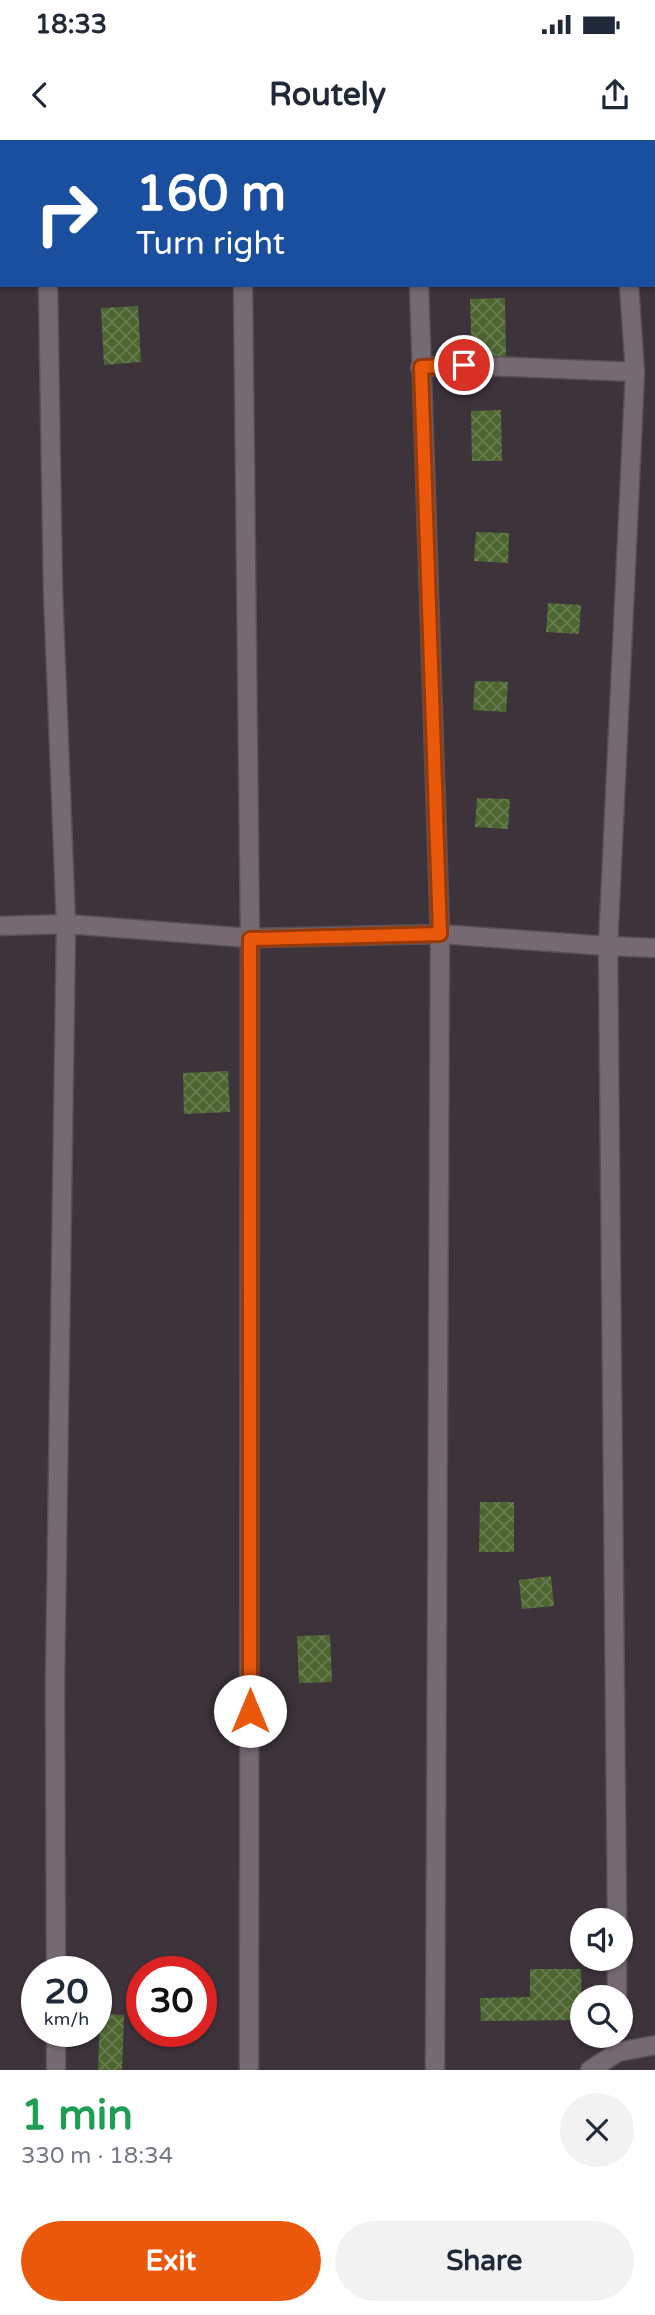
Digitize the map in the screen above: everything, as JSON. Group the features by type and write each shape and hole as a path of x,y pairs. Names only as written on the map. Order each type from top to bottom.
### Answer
{"street":[{"path":"48,287 53,591 66,924 55,1683 56,1956"},
{"path":"243,287 250,939 249,2070"},
{"path":"419,287 440,934 435,2070"},
{"path":"617,1908 608,947 635,372 629,287"},
{"path":"421,367 464,365 635,372"},
{"path":"0,926 66,924 250,939 440,934 655,948"},
{"path":"633,2044 655,2045"},
{"path":"56,2047 56,2070"},
{"path":"590,2070 614,2048"}],"building":[{"path":"505,298 506,357 472,358 470,299"},
{"path":"138,306 141,362 104,365 101,308"},
{"path":"501,410 502,461 472,461 471,411"},
{"path":"476,532 509,533 508,563 474,561"},
{"path":"548,603 581,605 579,634 546,632"},
{"path":"475,681 508,682 506,712 473,710"},
{"path":"477,798 510,799 508,829 475,827"},
{"path":"228,1071 230,1112 184,1114 183,1073"},
{"path":"480,1502 514,1502 514,1552 479,1552"},
{"path":"551,1576 554,1606 522,1609 519,1580"},
{"path":"330,1635 332,1682 299,1683 297,1636"},
{"path":"530,1969 581,1971 581,1985 570,1985 570,2020 481,2021 480,1998 530,1997"},
{"path":"112,2014 124,2015 122,2070 98,2070 99,2047 112,2047"}],"route":[{"path":"250,1711 250,939 440,934 421,367 464,365"}]}
